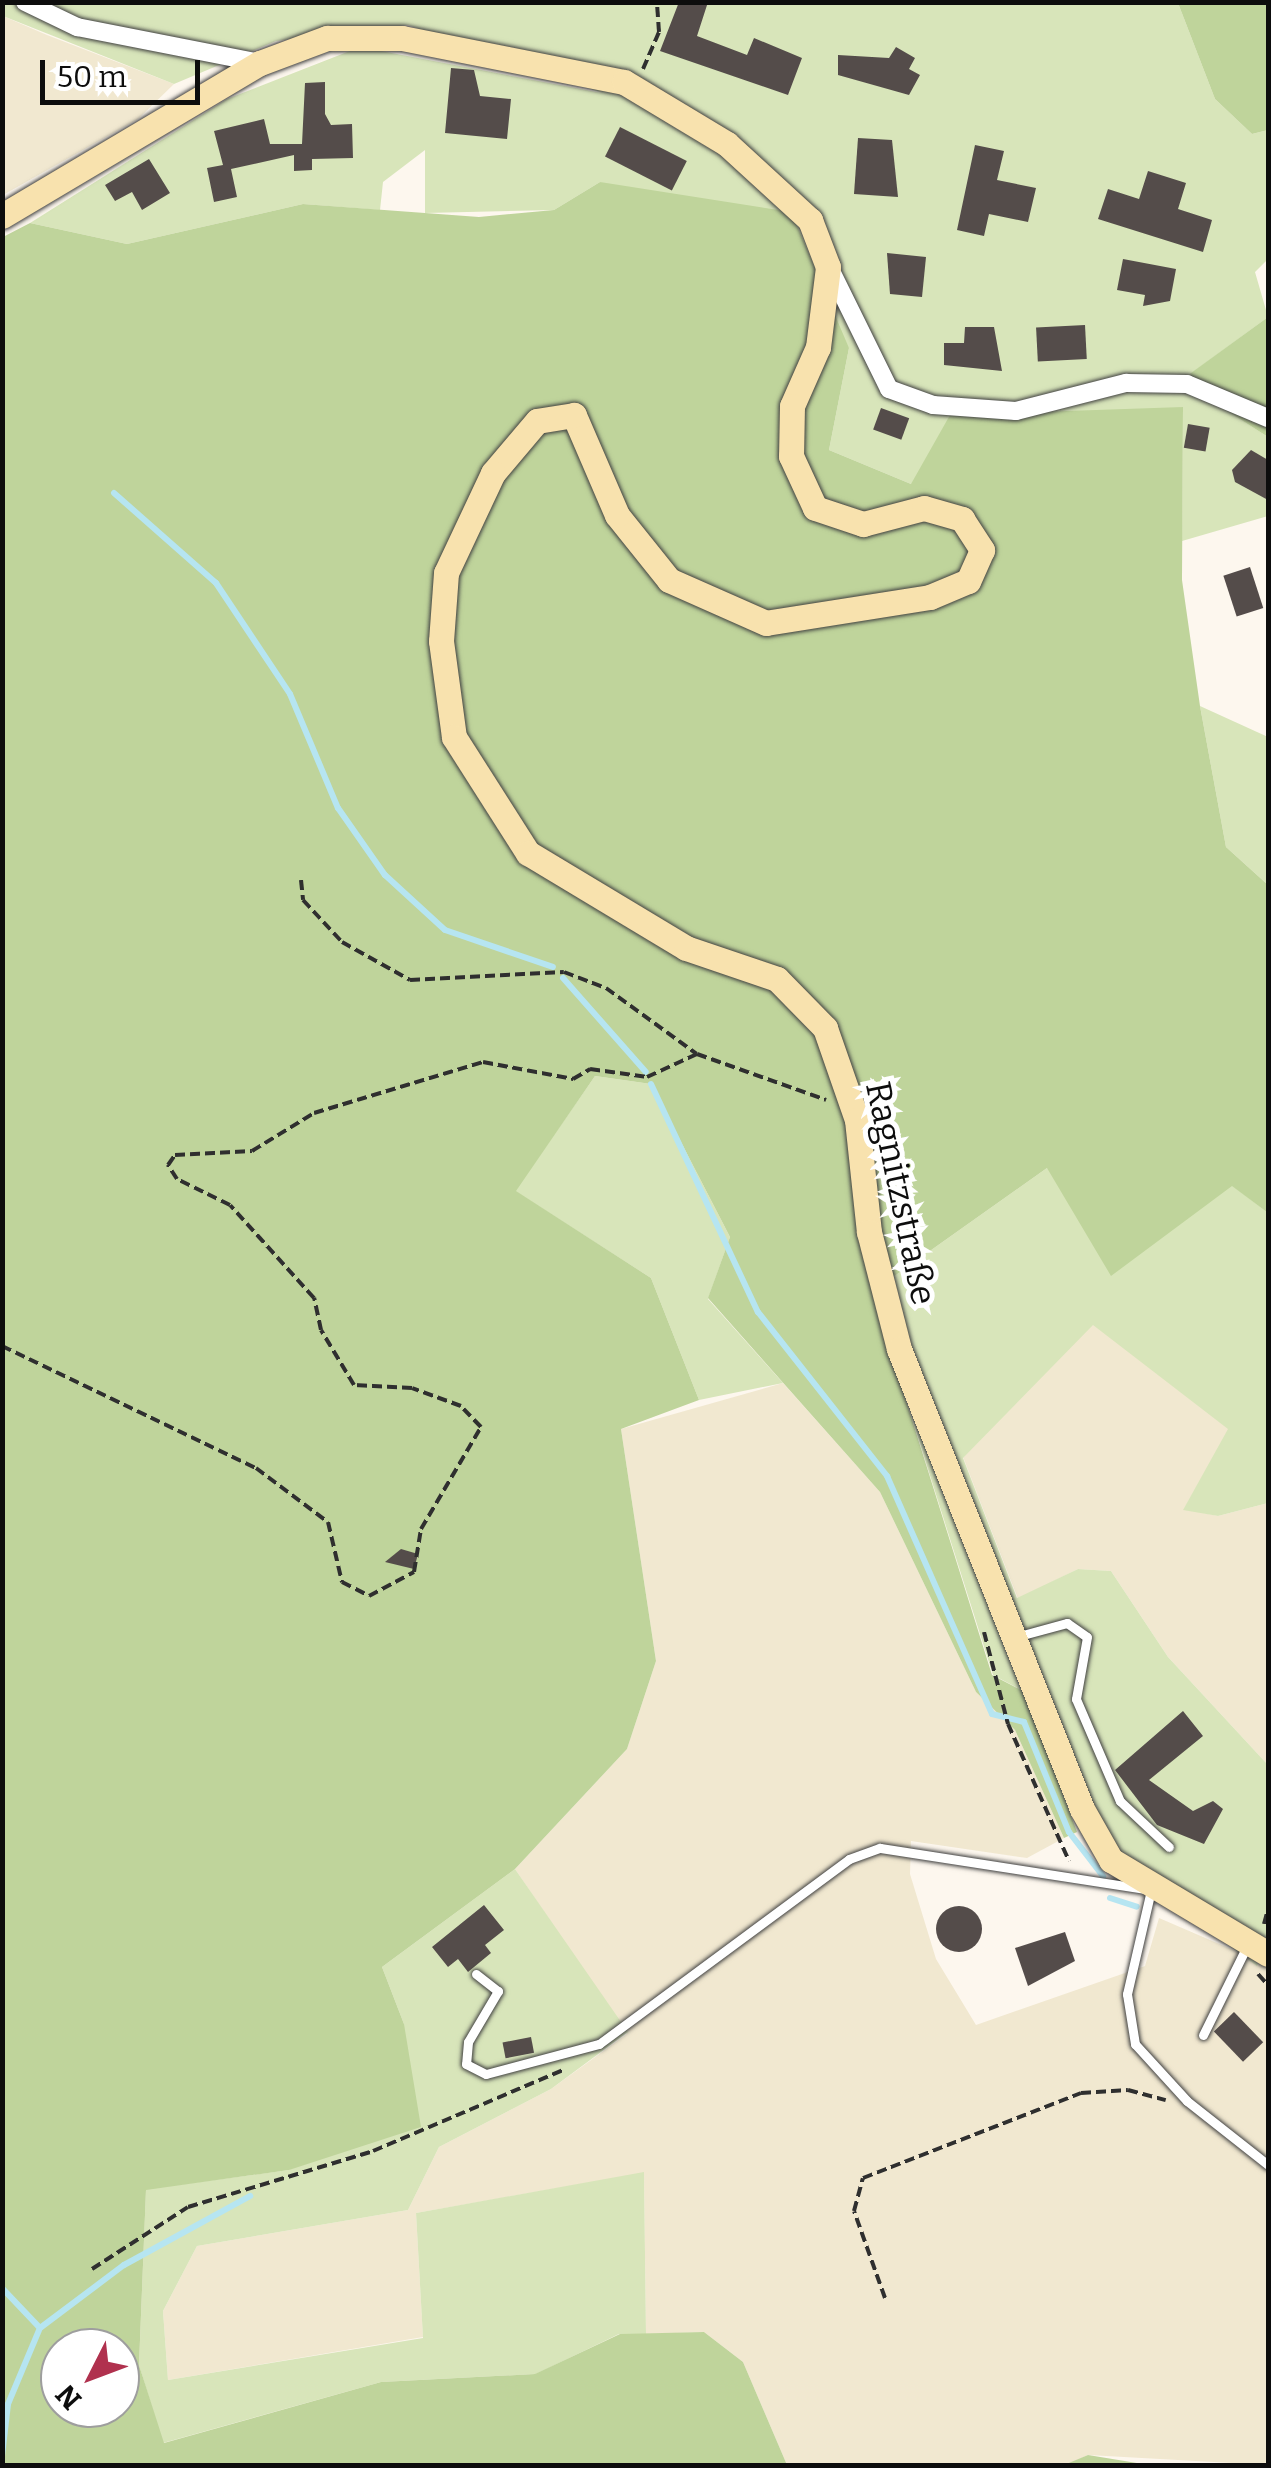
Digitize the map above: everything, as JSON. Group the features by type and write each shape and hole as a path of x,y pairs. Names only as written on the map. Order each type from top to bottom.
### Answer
{"main road":[{"path":"2,216 260,63 328,38 402,38 635,88 776,185 810,220 828,267"},
{"name":"Ragnitzstraße","path":"828,267 818,347 792,406 791,456 814,508 863,524 924,508 962,518 982,550 968,581 821,618 766,623 669,580 617,515 574,415 537,421 466,520 446,573 440,640 454,736 528,854 686,948 777,979 825,1028 857,1120 869,1232 899,1349 1082,1810 1111,1860 1150,1890 1259,1949"}],"street":[{"path":"25,2 77,27 260,63"},
{"path":"828,267 889,390 934,406 1016,410 1126,383 1186,384 1268,418"}],"lane":[{"path":"1014,1637 1054,1623 1087,1637 1076,1699 1120,1801 1169,1847"},
{"path":"476,1974 498,1991 468,2042 466,2064 486,2074 526,2068 599,2044 850,1858 880,1848 1075,1875 1150,1890 1128,1994 1135,2044 1187,2101 1268,2165"},
{"path":"1203,2036 1259,1949"}],"path":[{"path":"635,88 658,32 657,2"},
{"path":"301,880 303,900 342,942 410,980 564,972 606,988 697,1054 833,1103"},
{"path":"2,1346 256,1468 328,1522 349,1591 369,1596 414,1572 421,1529 481,1427 461,1406 412,1388 354,1385 320,1330 314,1298 274,1250 230,1205 177,1180 168,1165 175,1155 252,1152 314,1113 483,1062 573,1079 590,1068 647,1077 697,1054"},
{"path":"1005,1711 1075,1875"},
{"path":"92,2269 188,2206 374,2151 542,2085 599,2044"},
{"path":"884,2298 854,2211 864,2178 889,2162 1081,2093 1128,2090 1181,2108"}],"shaded area":[{"path":"3,16 174,84 138,119 3,195"},
{"path":"1093,1324 1229,1429 1184,1509 1218,1516 1268,1503 1268,1765 1168,1657 1111,1571 1078,1569 1018,1599 963,1457"},
{"path":"783,1383 880,1492 976,1692 1015,1730 1064,1838 1027,1858 911,1841 910,1874 936,1959 976,2025 1145,1966 1159,1918 1261,1962 1268,1942 1268,2465 1088,2455 1064,2466 787,2465 743,2362 704,2332 646,2334 644,2173 416,2213 423,2337 168,2380 163,2311 197,2246 408,2210 439,2147 551,2089 627,2034 515,1869 627,1749 656,1661 621,1429"}],"green space":[{"path":"2,3 1178,3 1215,99 1252,134 1268,130 1268,259 1255,272 1268,317 1181,381 1268,437 1268,516 1182,541 1183,407 911,484 829,450 849,348 600,182 554,210 425,213 425,150 383,182 380,210 303,204 127,244 30,223 227,99 360,47 602,93 408,25 276,41 174,84 3,16"},
{"path":"1178,3 1268,3 1268,130 1252,134 1215,99"},
{"path":"600,182 791,212 849,348 829,450 911,484 950,415 1183,407 1182,580 1200,706 1226,847 1268,885 1268,1213 1232,1186 1111,1276 1047,1168 872,1292 992,1675 1025,1692 1077,1832 1064,1838 1015,1730 976,1692 880,1492 708,1298 730,1237 651,1084 595,1076 516,1191 651,1278 699,1400 621,1429 656,1661 627,1749 515,1869 382,1967 404,2024 421,2127 289,2170 146,2190 140,2340 140,2328 40,2328 40,2428 140,2428 140,2368 164,2443 381,2382 535,2374 620,2334 704,2332 743,2362 787,2465 3,2466 3,237 30,223 127,244 303,204 479,217 554,210"},
{"path":"1268,317 1268,437 1180,381"},
{"path":"1200,706 1268,737 1268,885 1226,847"},
{"path":"595,1076 651,1084 730,1237 708,1299 783,1383 699,1400 651,1278 515,1191"},
{"path":"1047,1168 1233,1186 1268,1213 1268,1503 1218,1516 1183,1510 1228,1429 1093,1325 963,1458 1017,1598 1078,1569 1111,1571 1168,1657 1268,1765 1268,1935 1257,1966 1111,1860 1025,1692 993,1675 872,1292"},
{"path":"515,1869 628,2032 551,2089 439,2147 408,2210 197,2246 163,2311 168,2380 423,2338 416,2213 644,2172 646,2334 619,2334 536,2374 381,2382 163,2443 140,2368 146,2189 289,2170 404,2024 382,1967"},
{"path":"1088,2455 1149,2465 1064,2465"}],"building":[{"path":"679,2 708,2 697,36 747,55 754,38 802,58 788,95 660,51"},
{"path":"896,47 915,58 909,69 920,75 909,95 838,75 838,55 889,58"},
{"path":"451,68 474,70 480,96 511,99 507,139 445,133"},
{"path":"325,82 325,114 331,125 352,124 353,158 312,159 312,170 294,171 294,155 231,169 237,197 214,202 207,168 223,165 214,131 264,119 270,144 302,144 305,83"},
{"path":"620,127 687,161 672,190 605,156"},
{"path":"858,138 892,140 898,197 854,194"},
{"path":"975,145 1004,151 997,180 1036,188 1028,222 989,214 984,236 957,230"},
{"path":"149,159 170,193 142,210 132,192 115,201 105,185"},
{"path":"1148,171 1186,183 1178,209 1212,220 1203,252 1098,219 1108,189 1139,199"},
{"path":"887,253 926,257 922,297 890,294"},
{"path":"1123,259 1176,269 1170,301 1143,306 1145,295 1117,290"},
{"path":"1085,325 1087,359 1038,362 1036,328"},
{"path":"965,327 994,327 1002,371 944,365 944,343 964,343"},
{"path":"881,408 909,418 901,440 873,430"},
{"path":"1188,424 1210,428 1205,451 1184,448"},
{"path":"1251,450 1268,460 1268,500 1235,482 1232,470"},
{"path":"1250,567 1263,608 1237,617 1223,576"},
{"path":"401,1549 418,1554 414,1569 385,1562"},
{"path":"1183,1711 1203,1736 1149,1780 1193,1811 1213,1801 1223,1809 1204,1844 1157,1825 1115,1770"},
{"path":"484,1905 504,1930 485,1945 491,1953 468,1972 458,1959 448,1967 432,1947"},
{"path":"959,1906 975,1913 982,1929 975,1945 959,1952 943,1945 936,1929 943,1913"},
{"path":"1065,1932 1075,1961 1028,1986 1015,1948"},
{"path":"1234,2012 1263,2042 1243,2062 1214,2031"},
{"path":"531,2037 534,2053 506,2058 503,2043"}],"waterway":[{"path":"114,493 216,583 290,694 338,808 385,875 445,930 553,967"},
{"path":"563,978 646,1072"},
{"path":"651,1084 758,1312 887,1476 992,1714 1024,1722 1069,1832 1103,1876"},
{"path":"1110,1898 1137,1907"},
{"path":"2,2456 8,2404 40,2328 124,2265 250,2196"},
{"path":"2,2288 40,2328"}]}
